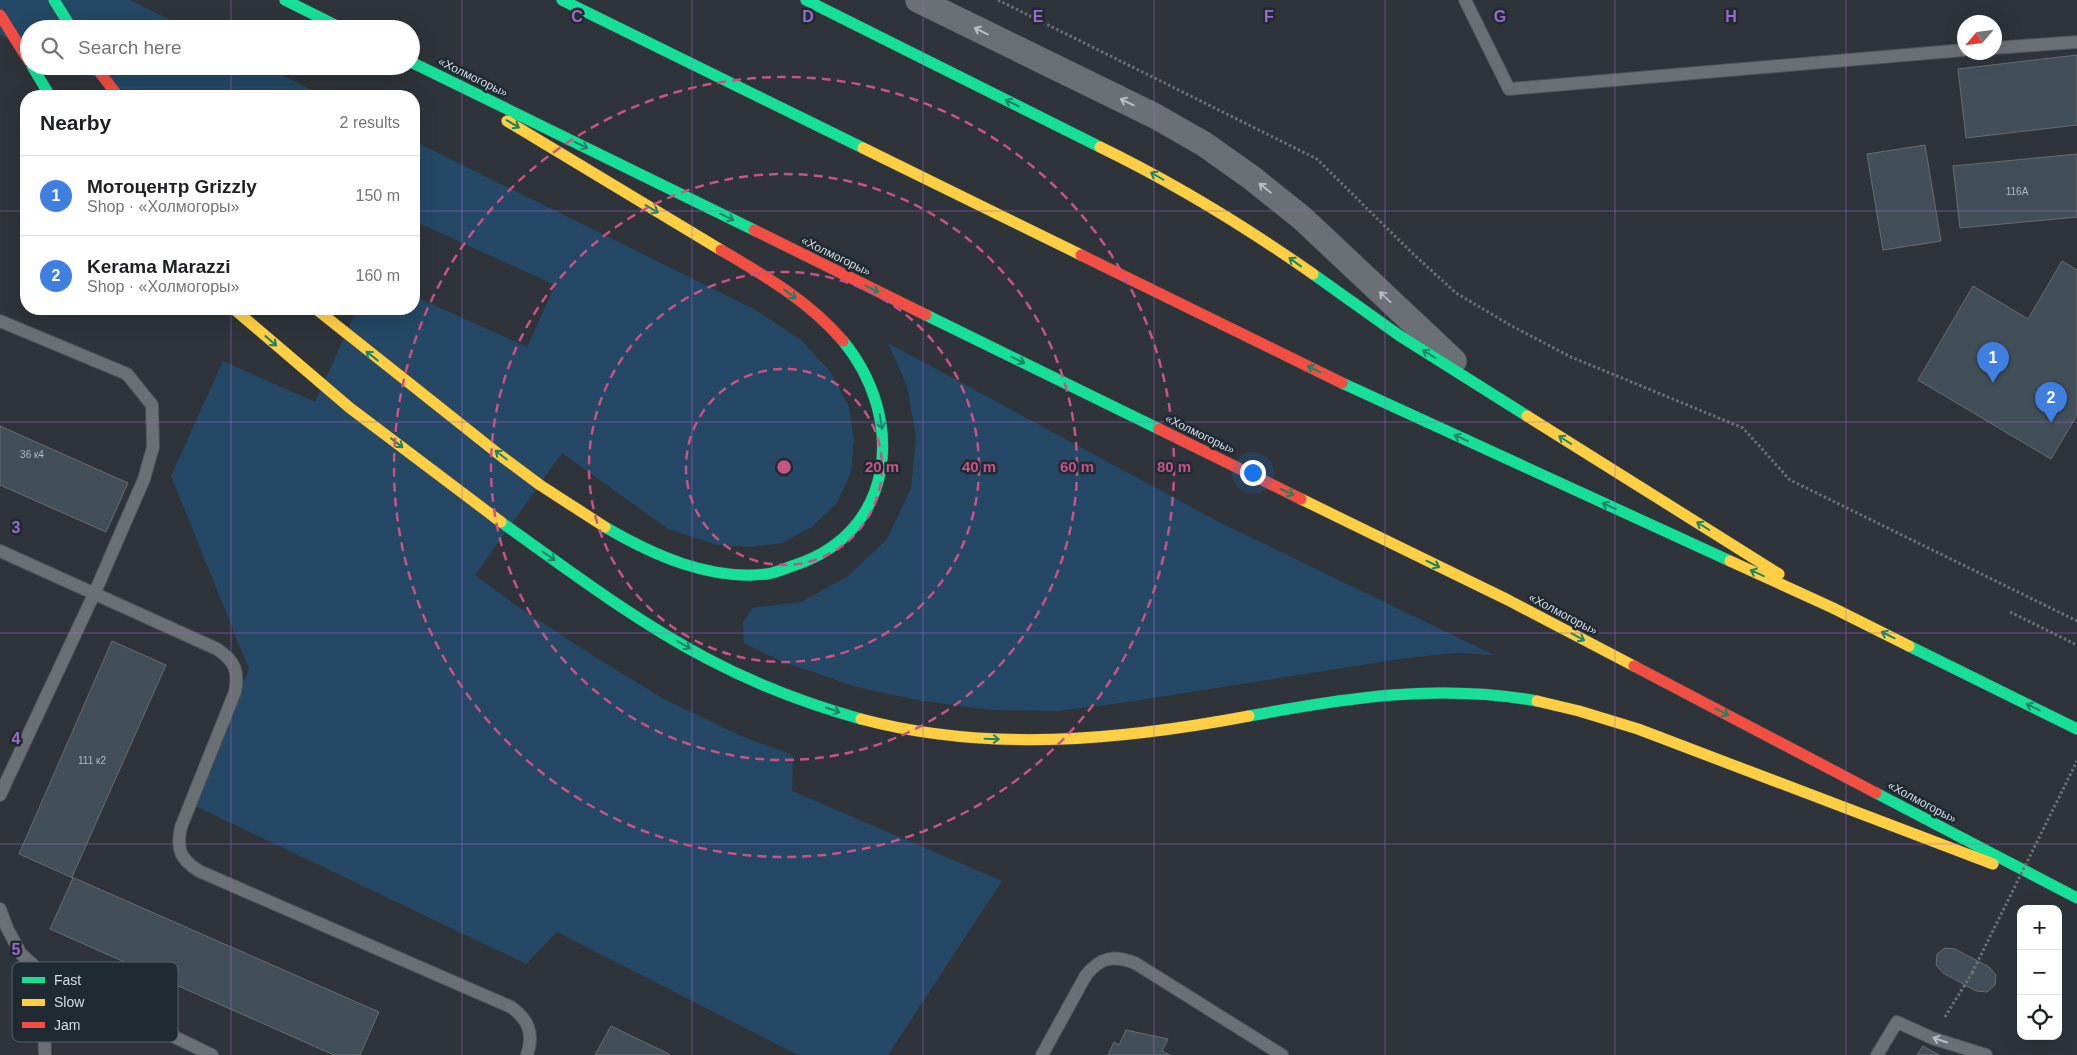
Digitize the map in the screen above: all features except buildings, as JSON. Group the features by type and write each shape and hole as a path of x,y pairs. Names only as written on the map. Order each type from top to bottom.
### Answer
{"main road":[{"path":"54,0 66,20"},
{"path":"285,0 325,20"},
{"path":"562,0 1370,397 1833,608 2077,729"},
{"path":"806,0 1141,167 1272,245 1400,336 1833,608"},
{"path":"0,15 20,47"},
{"name":"«Холмогоры»","path":"420,67 1508,600 2072,895"},
{"path":"323,315 355,343 539,485 609,529 656,555 712,574 751,576 791,571 829,550 861,520 880,480 884,438 877,398 854,353 820,318 772,281 420,68"},
{"path":"37,75 46,90"},
{"path":"103,75 114,90"},
{"path":"241,315 321,385 508,528 687,648 764,686 846,715 913,730 984,738 1049,740 1138,734 1367,697 1417,692 1477,692 1524,698 1580,710 1638,729 2072,895"}],"street":[{"path":"918,0 1155,116 1204,144 1252,178 1302,218 1485,390"}],"lane":[{"path":"1465,0 1509,89 1957,51"},
{"path":"2002,47 2077,42"},
{"path":"0,321 127,374 152,405 153,447 144,479 95,592 0,795"},
{"path":"0,551 217,648 228,656 235,667 238,680 235,692 181,827 178,840 179,846 188,864 199,871 511,1007 522,1015 530,1027 531,1041 527,1055"},
{"path":"0,909 7,928 21,954 30,962"},
{"path":"1042,1055 1086,975 1095,965 1108,959 1122,958 1134,963 1282,1055"},
{"path":"1877,1055 1896,1022 1932,1038 1986,1055"},
{"path":"178,1039 212,1055"},
{"path":"45,1042 45,1055"}],"path":[{"path":"998,0 1318,159 1410,251 1456,292 1510,326 1571,357 1743,428 1790,480 2077,621"},
{"path":"2010,612 2077,645"},
{"path":"1932,1038 1972,973 2077,762"}],"shaded area":[{"path":"0,0 130,0 170,20 20,20 20,44 0,35"},
{"path":"90,75 282,75 312,90 123,90"},
{"path":"420,144 754,309 801,340 830,371 849,407 854,439 851,472 837,503 812,527 782,543 750,547 717,545 668,529 562,453 475,575 517,606 662,698 741,736 793,755 792,791 1002,881 888,1055 798,1055 557,932 526,964 187,802 249,669 171,476 223,361 315,402 354,315 420,315 420,299 527,347 555,285 420,224"},
{"path":"888,343 1217,521 1494,655 1455,653 1407,658 1128,702 1058,711 992,710 922,701 856,687 778,660 744,643 743,622 752,608 801,602 848,576 887,539 911,488 916,437 907,386"}],"traffic: fast":[{"path":"54,0 66,20"},
{"path":"285,0 325,20"},
{"path":"562,0 863,148"},
{"path":"806,0 1100,147"},
{"path":"420,66 754,230"},
{"path":"37,75 46,90"},
{"path":"1313,274 1400,336 1527,416"},
{"path":"926,315 1159,429"},
{"path":"605,527 662,556 703,570 724,574 746,575 777,572 829,549 855,526 872,499 881,468 882,436 876,403 863,371 843,341"},
{"path":"1342,383 1730,561"},
{"path":"501,522 627,611 706,658 782,693 861,719"},
{"path":"1909,646 2077,729"},
{"path":"1249,716 1356,699 1428,693 1464,693 1537,701"},
{"path":"1876,793 2077,898"}],"traffic: slow":[{"path":"507,121 721,250"},
{"path":"1100,147 1155,175 1209,206 1313,274"},
{"path":"863,148 1081,255"},
{"path":"241,315 350,408 501,522"},
{"path":"324,315 501,456 540,485 605,527"},
{"path":"1527,416 1779,574"},
{"path":"1301,499 1508,600 1634,666"},
{"path":"1730,561 1833,608 1909,646"},
{"path":"1537,701 1579,711 1638,729 1993,864"},
{"path":"861,719 909,730 957,736 1055,739 1153,731 1249,716"}],"traffic: jam":[{"path":"0,15 20,47"},
{"path":"102,75 113,90"},
{"path":"754,230 926,315"},
{"path":"721,250 786,290 816,314 843,341"},
{"path":"1081,255 1342,383"},
{"path":"1159,429 1301,499"},
{"path":"1634,666 1876,793"}],"place":[{"name":"Мотоцентр Grizzly","path":"1993,383"},
{"name":"Kerama Marazzi","path":"2051,423"}]}
